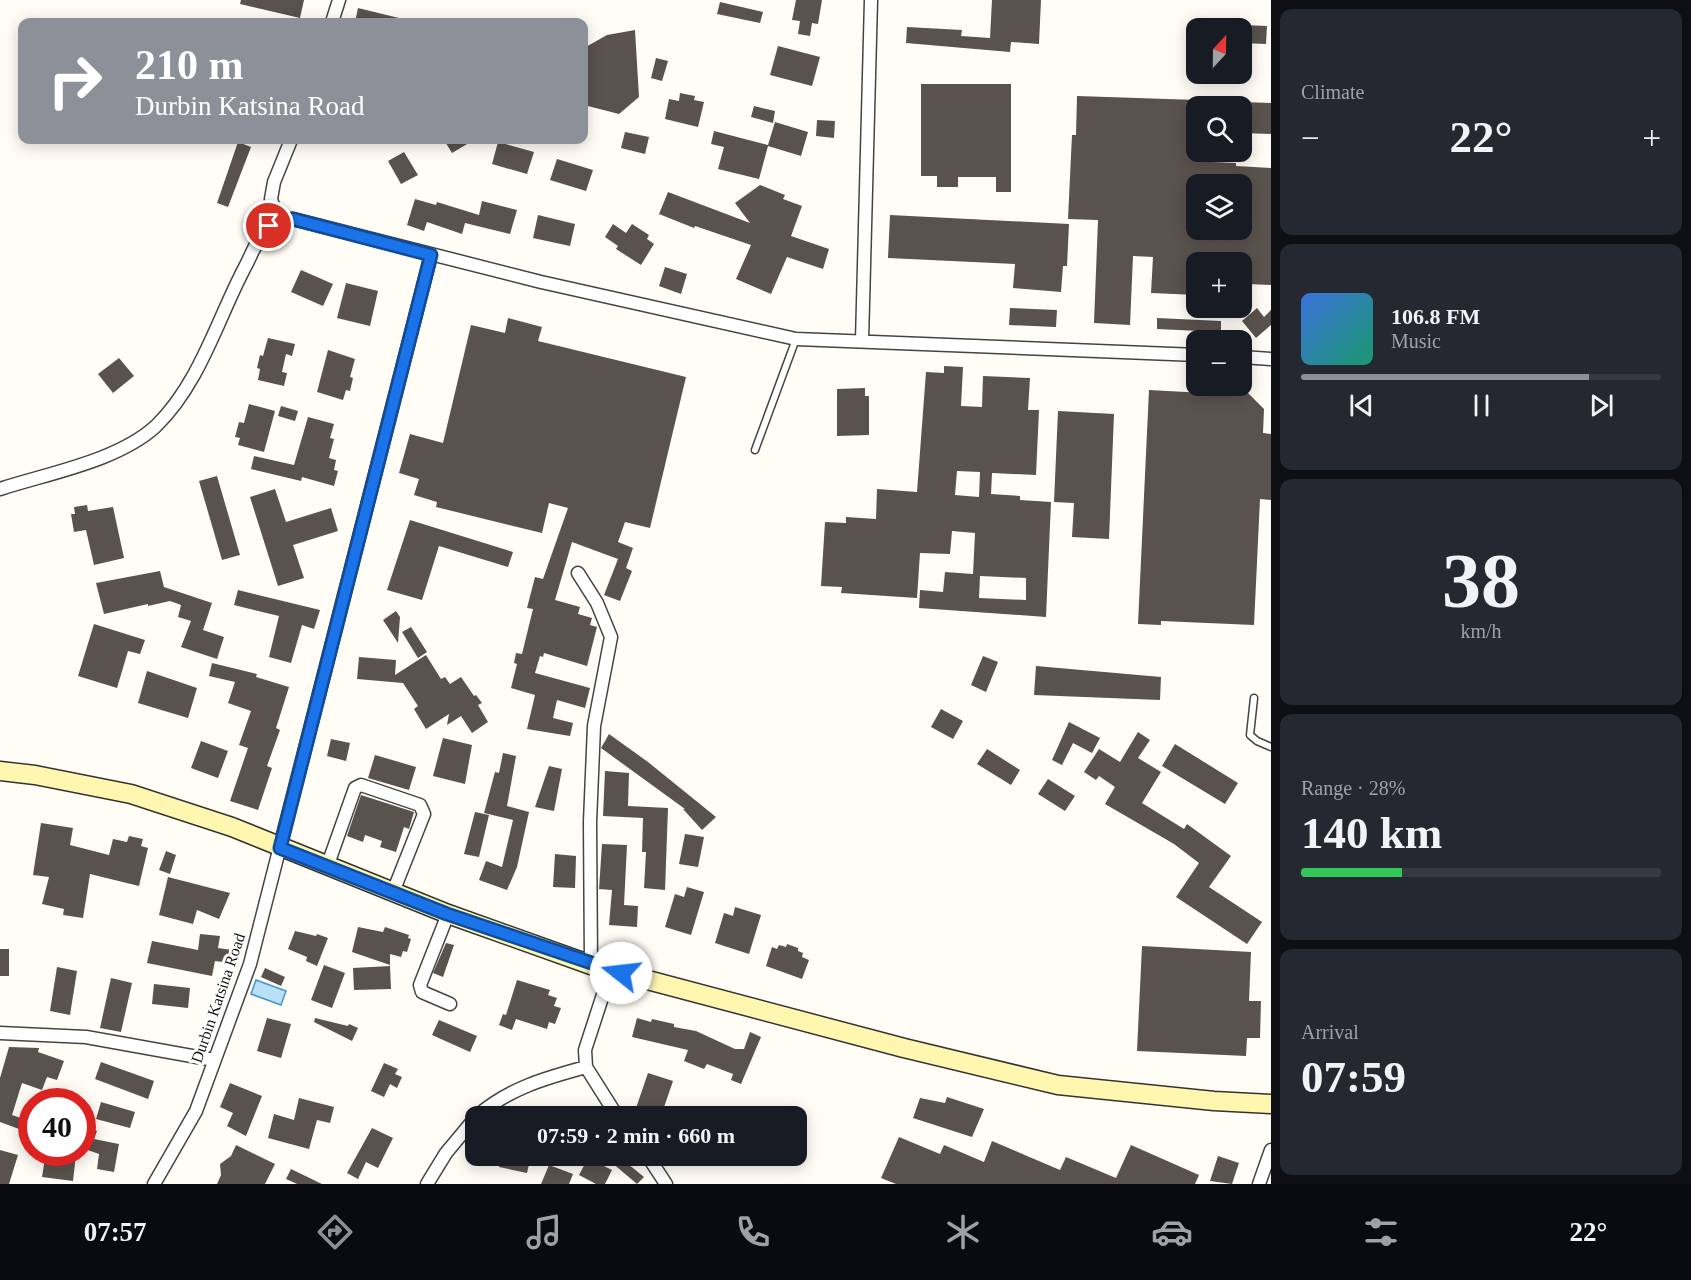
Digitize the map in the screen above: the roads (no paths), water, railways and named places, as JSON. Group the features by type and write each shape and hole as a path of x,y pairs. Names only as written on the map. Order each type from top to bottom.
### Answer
{"street":[{"path":"333,18 339,0"},
{"path":"862,340 871,0"},
{"path":"278,221 271,199 274,182 289,144"},
{"path":"0,489 117,452 156,425 192,380 222,309 261,237 269,226 278,221 293,219 431,255 795,339 1186,355"},
{"name":"Durbin Katsina Road","path":"154,1184 196,1111 250,964 431,255"},
{"path":"1252,358 1271,359"},
{"path":"578,573 597,603 611,637 594,726 590,822 591,965"},
{"path":"0,771 35,775 131,794 232,827 447,914 591,965 972,1066 1058,1085 1214,1101 1271,1104"},
{"path":"327,867 355,788 361,785 420,806 424,814 393,892"},
{"path":"447,914 420,985 422,992 450,1004"},
{"path":"611,970 585,1050 586,1067 611,1106"},
{"path":"0,1033 86,1037 214,1060"},
{"path":"489,1106 524,1085 586,1067"},
{"path":"427,1184 446,1153 465,1130"},
{"path":"1259,1184 1271,1150"},
{"path":"654,1166 666,1184"}],"lane":[{"path":"755,450 795,339"},
{"path":"1254,698 1250,735 1271,747"}],"water":[{"path":"256,980 286,991 281,1005 251,994"}]}
